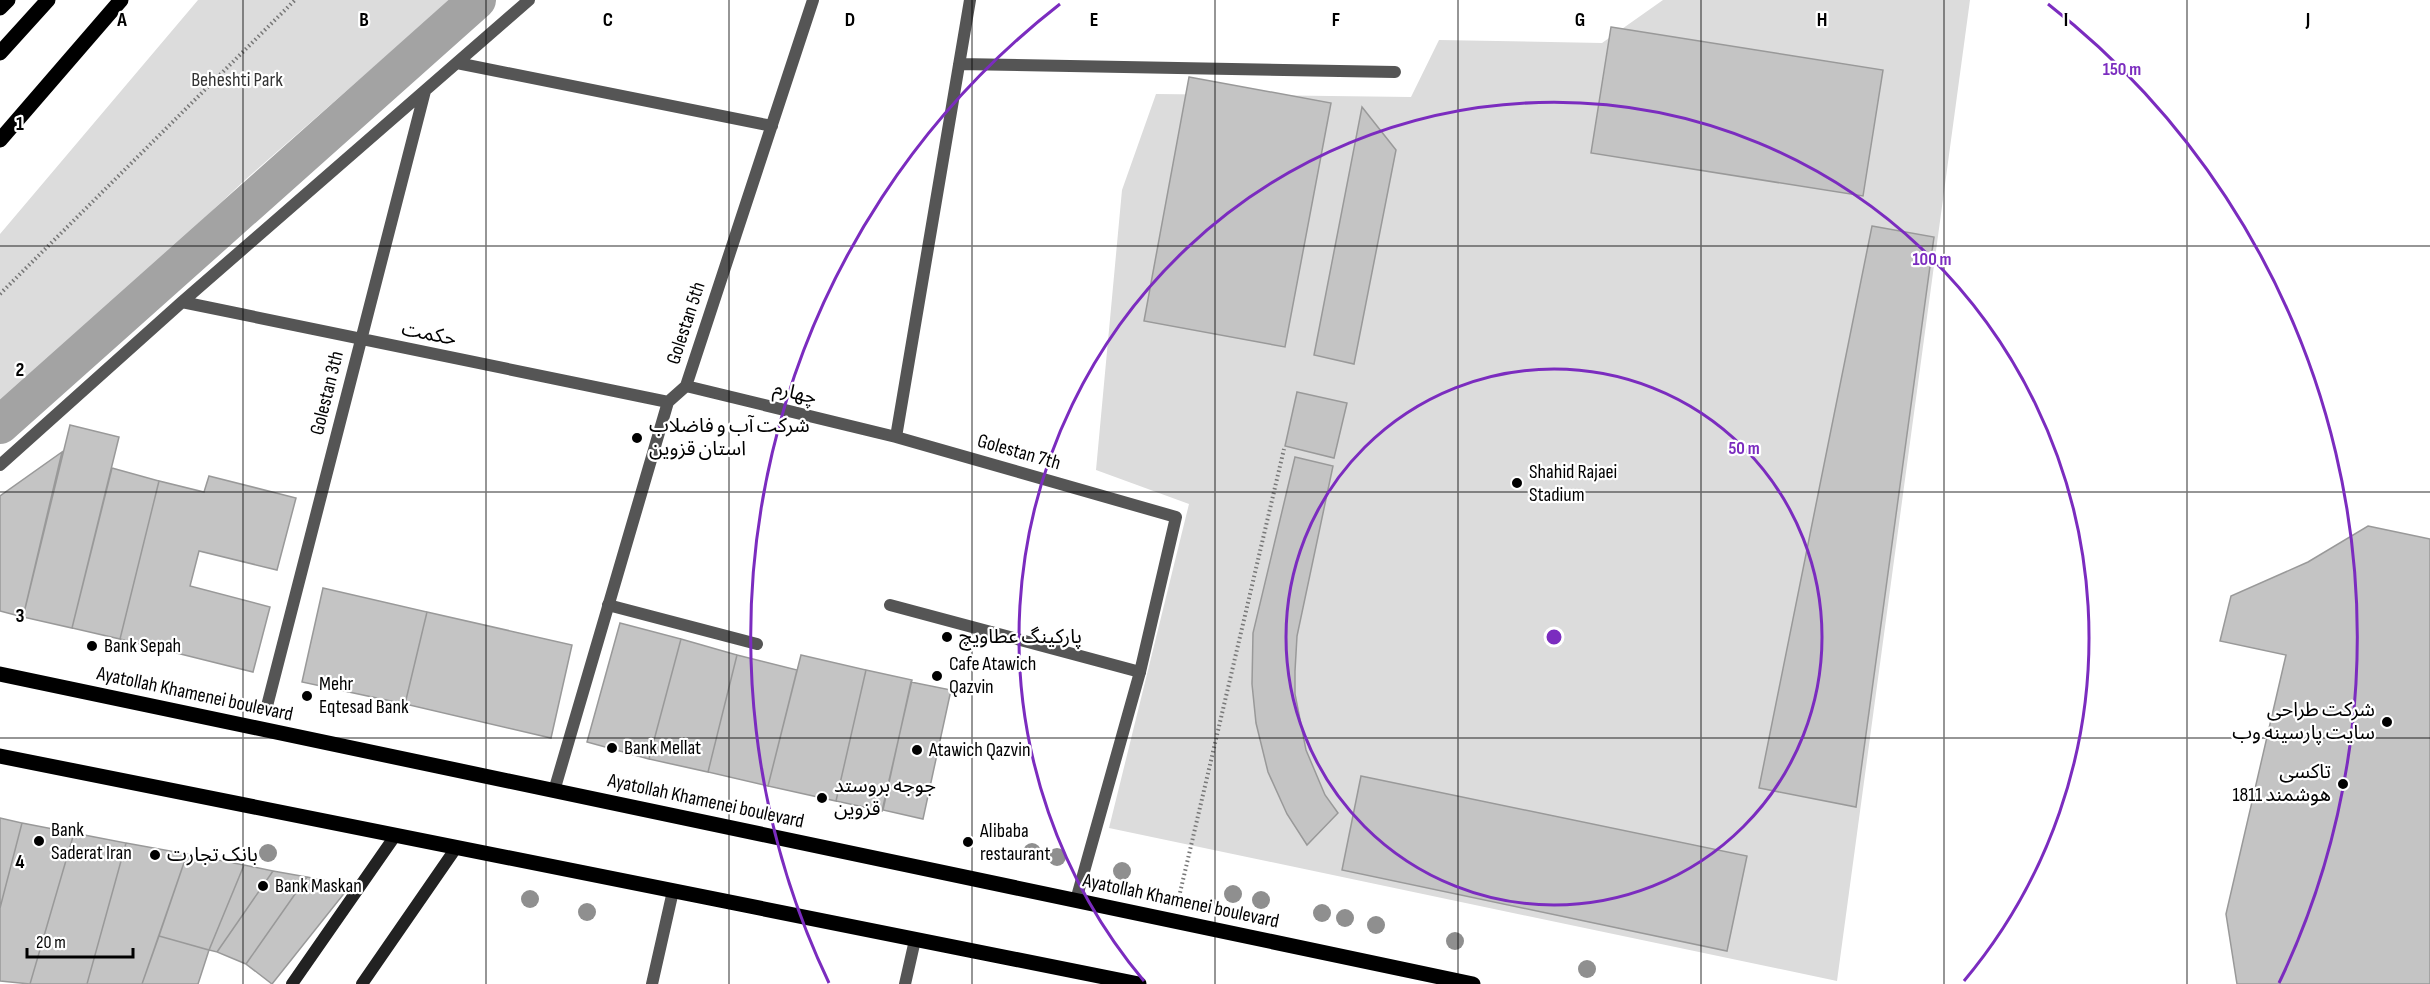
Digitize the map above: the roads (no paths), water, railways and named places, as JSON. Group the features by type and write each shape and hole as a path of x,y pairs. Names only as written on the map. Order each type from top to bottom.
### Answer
{"main road":[{"path":"0,8 8,0"},
{"path":"0,53 48,0"},
{"path":"0,140 121,0"},
{"name":"Ayatollah Khamenei boulevard","path":"0,674 1473,984"},
{"path":"0,756 1139,984"}],"street":[{"path":"0,465 182,302 529,0"},
{"name":"Golestan 5th","path":"668,402 686,386 813,0"},
{"path":"896,437 970,0"},
{"path":"457,63 771,126"},
{"path":"959,64 1395,72"},
{"name":"Golestan 3th","path":"267,706 425,91"},
{"name":"حکمت","path":"182,302 668,402"},
{"name":"چهارم","path":"686,386 896,437"},
{"path":"554,791 668,402"},
{"name":"Golestan 7th","path":"896,437 1176,517 1140,672 1076,900"},
{"path":"608,605 757,644"},
{"path":"890,605 1140,672"},
{"path":"292,984 394,836"},
{"path":"362,984 456,848"},
{"path":"652,984 673,891"},
{"path":"905,984 915,940"}],"waterway":[{"path":"0,425 477,0"}],"place":[{"name":"شرکت آب و فاضلاب استان قزوین","path":"637,438"},
{"name":"Shahid Rajaei Stadium","path":"1517,483"},
{"name":"پارکینگ عطاویچ","path":"947,637"},
{"name":"Bank Sepah","path":"92,646"},
{"name":"Cafe Atawich Qazvin","path":"937,676"},
{"name":"Mehr Eqtesad Bank","path":"307,696"},
{"name":"شرکت طراحی سایت پارسینه وب","path":"2387,722"},
{"name":"Bank Mellat","path":"612,748"},
{"name":"Atawich Qazvin","path":"917,750"},
{"name":"تاکسی هوشمند 1811","path":"2343,784"},
{"name":"جوجه بروستد قزوین","path":"822,798"},
{"name":"Bank Saderat Iran","path":"39,841"},
{"name":"Alibaba restaurant","path":"968,842"},
{"name":"بانک تجارت","path":"155,855"},
{"name":"Bank Maskan","path":"263,886"}],"park label":[{"name":"Beheshti Park","path":"237,80"}]}
